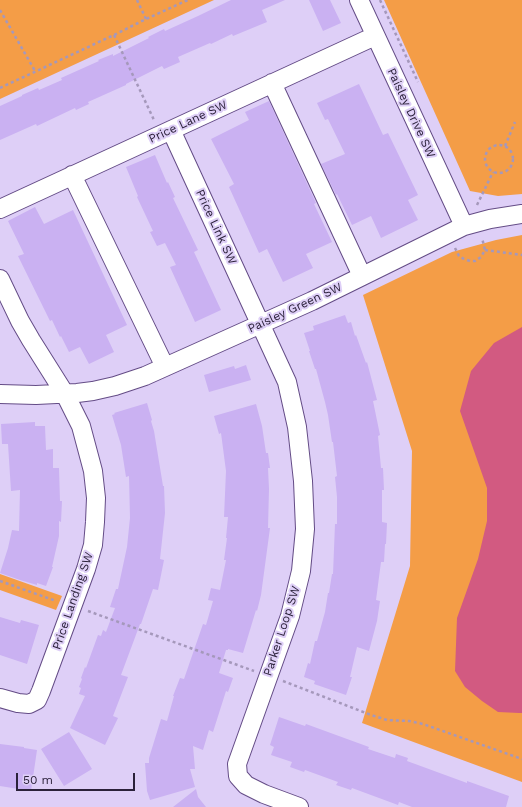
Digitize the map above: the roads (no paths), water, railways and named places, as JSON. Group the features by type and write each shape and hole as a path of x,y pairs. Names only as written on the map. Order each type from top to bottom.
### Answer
{"street":[{"name":"Paisley Drive SW","path":"359,0 463,227"},
{"name":"Price Lane SW","path":"0,208 375,36"},
{"path":"272,83 362,276"},
{"name":"Price Link SW","path":"166,132 261,324"},
{"path":"72,175 165,367"},
{"name":"Paisley Green SW","path":"0,394 36,395 93,391 115,386 145,376 312,301 463,227 490,219 522,214"},
{"name":"Price Landing SW","path":"0,279 20,321 65,394 81,426 93,471 96,498 93,545 86,569 37,700 29,704 18,703 0,698"},
{"name":"Parker Loop SW","path":"261,324 287,382 297,428 302,473 305,529 301,571 290,616 237,764 238,776 246,785 264,794 299,807"}]}
